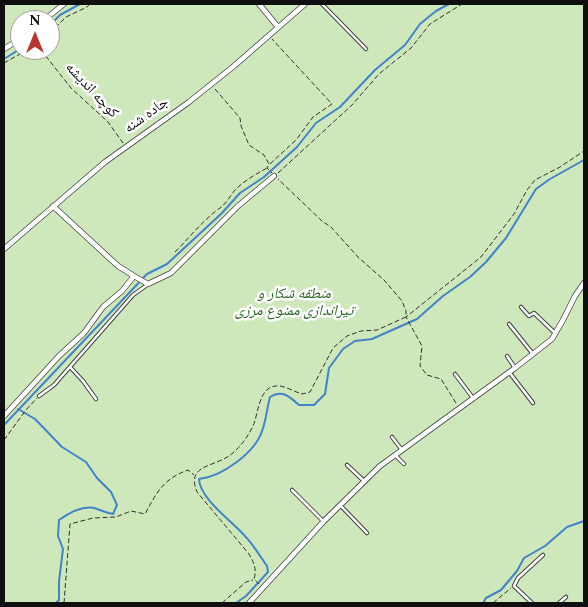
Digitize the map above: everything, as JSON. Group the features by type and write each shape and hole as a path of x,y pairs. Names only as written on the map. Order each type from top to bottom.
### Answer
{"street":[{"path":"259,4 278,27"},
{"name":"جاده شنه","path":"4,249 104,162 211,84 305,4"},
{"path":"53,206 118,266 146,283 171,273 238,206 274,175"},
{"path":"4,415 59,356 84,333 103,307 136,277"},
{"path":"249,603 324,521 380,466 552,339 574,296 584,283"}],"lane":[{"path":"322,4 366,50"},
{"path":"39,396 54,384 127,301 146,283"},
{"path":"521,307 529,316 534,313 555,334"},
{"path":"509,324 533,354"},
{"path":"507,356 515,368"},
{"path":"70,367 96,398"},
{"path":"509,372 533,404"},
{"path":"455,374 473,398"},
{"path":"392,437 402,450"},
{"path":"395,455 404,464"},
{"path":"347,465 364,482"},
{"path":"292,490 324,521"},
{"path":"340,505 367,533"},
{"path":"532,603 514,586 518,578 543,555"},
{"path":"559,603 566,598"}],"path":[{"path":"60,23 66,17 90,4"},
{"path":"274,175 352,105 379,74 411,48 430,24 462,4"},
{"path":"174,252 220,208 237,188 268,168 269,164 296,140 314,118 332,104 269,35"},
{"name":"کوچه اندیشه","path":"49,60 71,88 108,122 126,147"},
{"path":"211,84 240,118 241,126 249,145 264,155 269,164"},
{"path":"260,586 255,580 256,573 252,558 197,492 193,482 195,476 201,469 228,457 241,446 253,426 262,397 268,389 280,386 302,394 310,392 332,348 347,336 378,330 406,317 481,257 514,214 527,190 535,180 560,167 584,151"},
{"path":"268,168 322,221 331,227 358,257 384,280 402,301 406,317 422,346 420,366 427,376 441,378 459,408"},
{"path":"4,440 39,396"},
{"path":"64,603 70,524 93,518 116,517 131,511 145,514 160,488 175,475 188,470 195,476"},
{"path":"222,603 246,582 255,580"},
{"path":"493,603 514,586"}],"green space":[{"name":"منطقه شکار و تیراندازی ممنوع مرزی","path":"4,4 584,4 584,603 4,603"}],"waterway":[{"path":"60,15 80,4"},
{"path":"4,425 147,274 167,264 222,213 240,193 264,177 297,147 316,123 340,107 375,70 405,45 420,24 436,11 449,4"},
{"path":"4,59 10,55"},
{"path":"236,603 246,596 268,572 267,566 247,539 210,502 201,487 199,479 227,469 252,448 263,427 270,397 282,394 299,405 314,405 325,394 329,368 343,349 355,341 372,339 417,319 486,262 506,238 536,189 584,160"},
{"path":"18,409 35,419 62,447 86,462 97,478 111,492 117,505 113,514 92,508 82,508 59,520 58,536 63,549 59,600 56,603"},
{"path":"483,603 486,598 501,590 517,571 524,558 545,546 567,527 584,521"}]}
